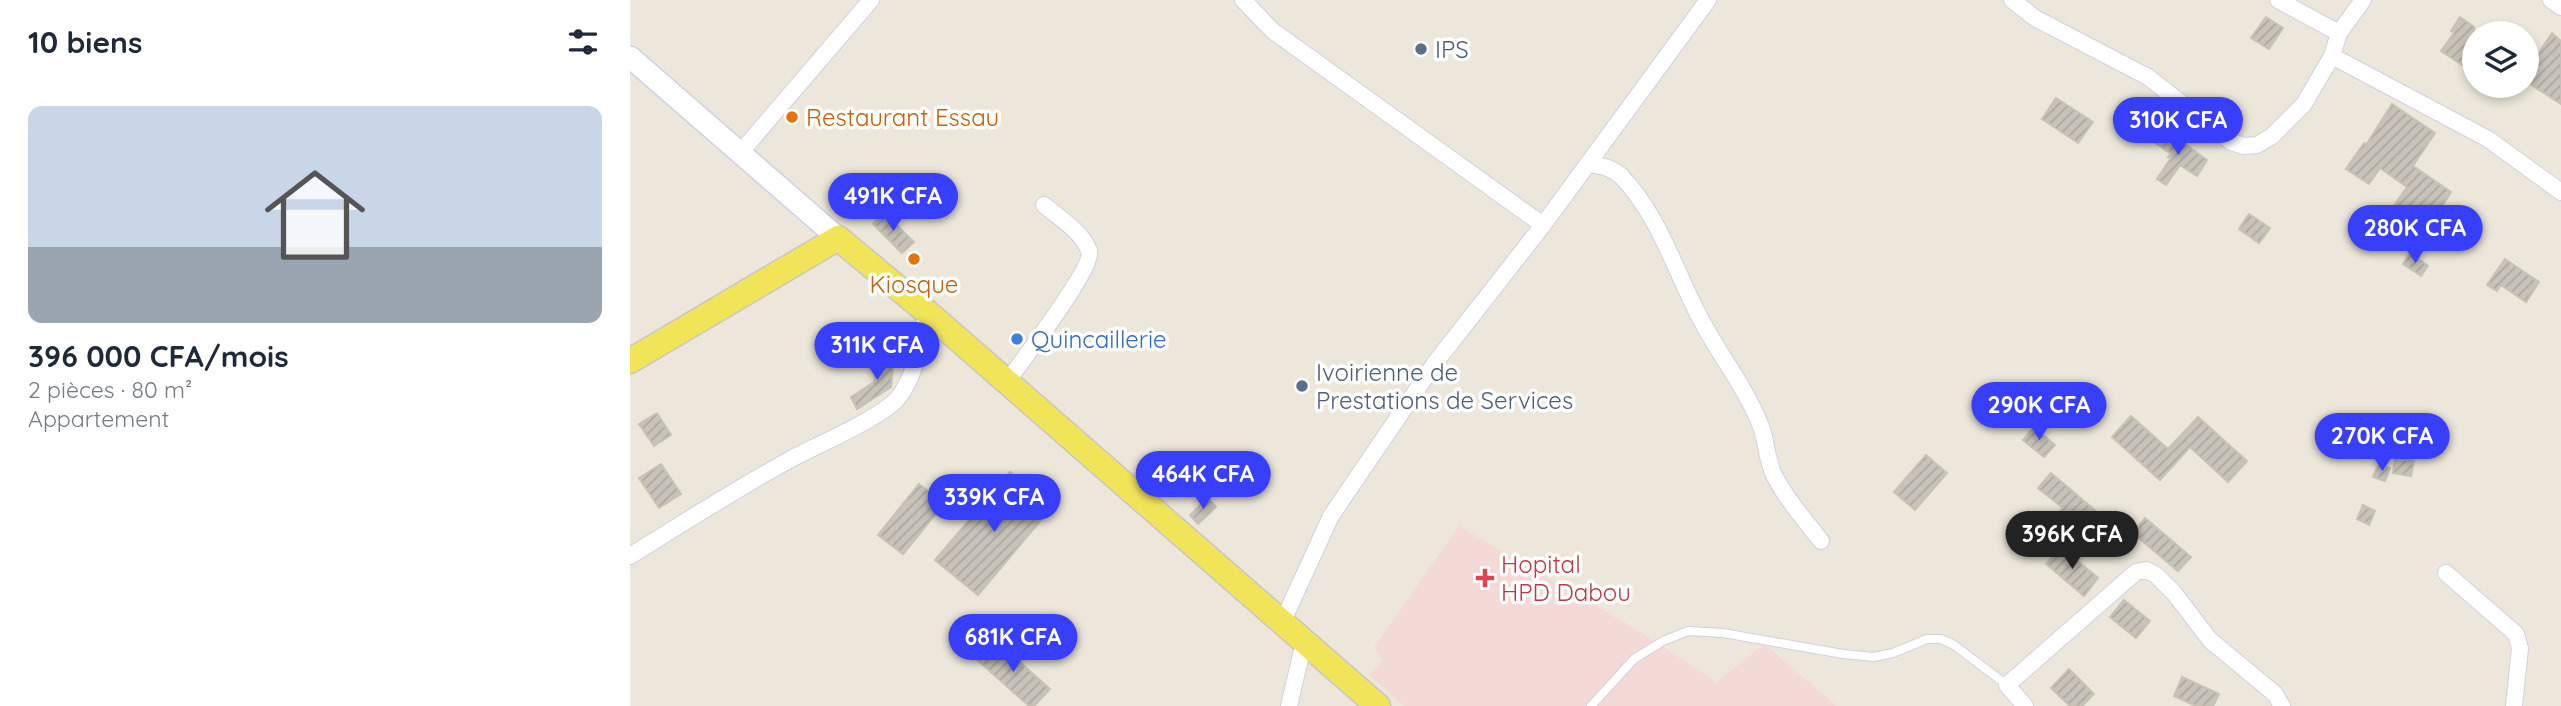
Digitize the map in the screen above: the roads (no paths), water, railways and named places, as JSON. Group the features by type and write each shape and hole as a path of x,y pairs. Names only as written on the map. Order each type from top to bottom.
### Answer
{"main road":[{"path":"630,57 1378,706"},
{"path":"630,361 838,238"}],"street":[{"path":"740,152 870,0"},
{"path":"1243,0 1273,31 1543,225"},
{"path":"1282,623 1331,516 1435,363 1543,225 1708,0"},
{"path":"2012,0 2035,18 2148,77 2231,142 2244,146 2257,145 2272,136 2304,104 2332,56 2339,33 2363,0"},
{"path":"2278,0 2339,33"},
{"path":"2332,56 2488,139 2561,192"},
{"path":"1587,164 1607,167 1619,174 1632,189 1669,249 1696,311 1718,351 1751,401 1762,428 1774,475 1821,541"},
{"path":"1007,382 1073,290 1089,261 1089,252 1073,229 1044,205"},
{"path":"630,556 697,514 883,410 897,399 907,384 915,361 927,312"},
{"path":"2025,706 2007,685 2136,572 2146,570 2156,575 2174,593 2210,640 2275,694 2282,706"},
{"path":"2446,573 2516,634 2521,648 2514,706"},
{"path":"1289,706 1304,642"}],"lane":[{"path":"1591,706 1634,659 1663,641 1688,631 1723,633 1874,657 1893,653 1927,639 1941,639 1954,645 2007,685"}],"place":[{"name":"IPS","path":"1421,49"},
{"name":"Restaurant Essau","path":"792,117"},
{"name":"Kiosque","path":"914,259"},
{"name":"Quincaillerie","path":"1017,339"},
{"name":"Ivoirienne de Prestations de Services","path":"1302,386"},
{"name":"Hopital HPD Dabou","path":"1485,578"}]}
